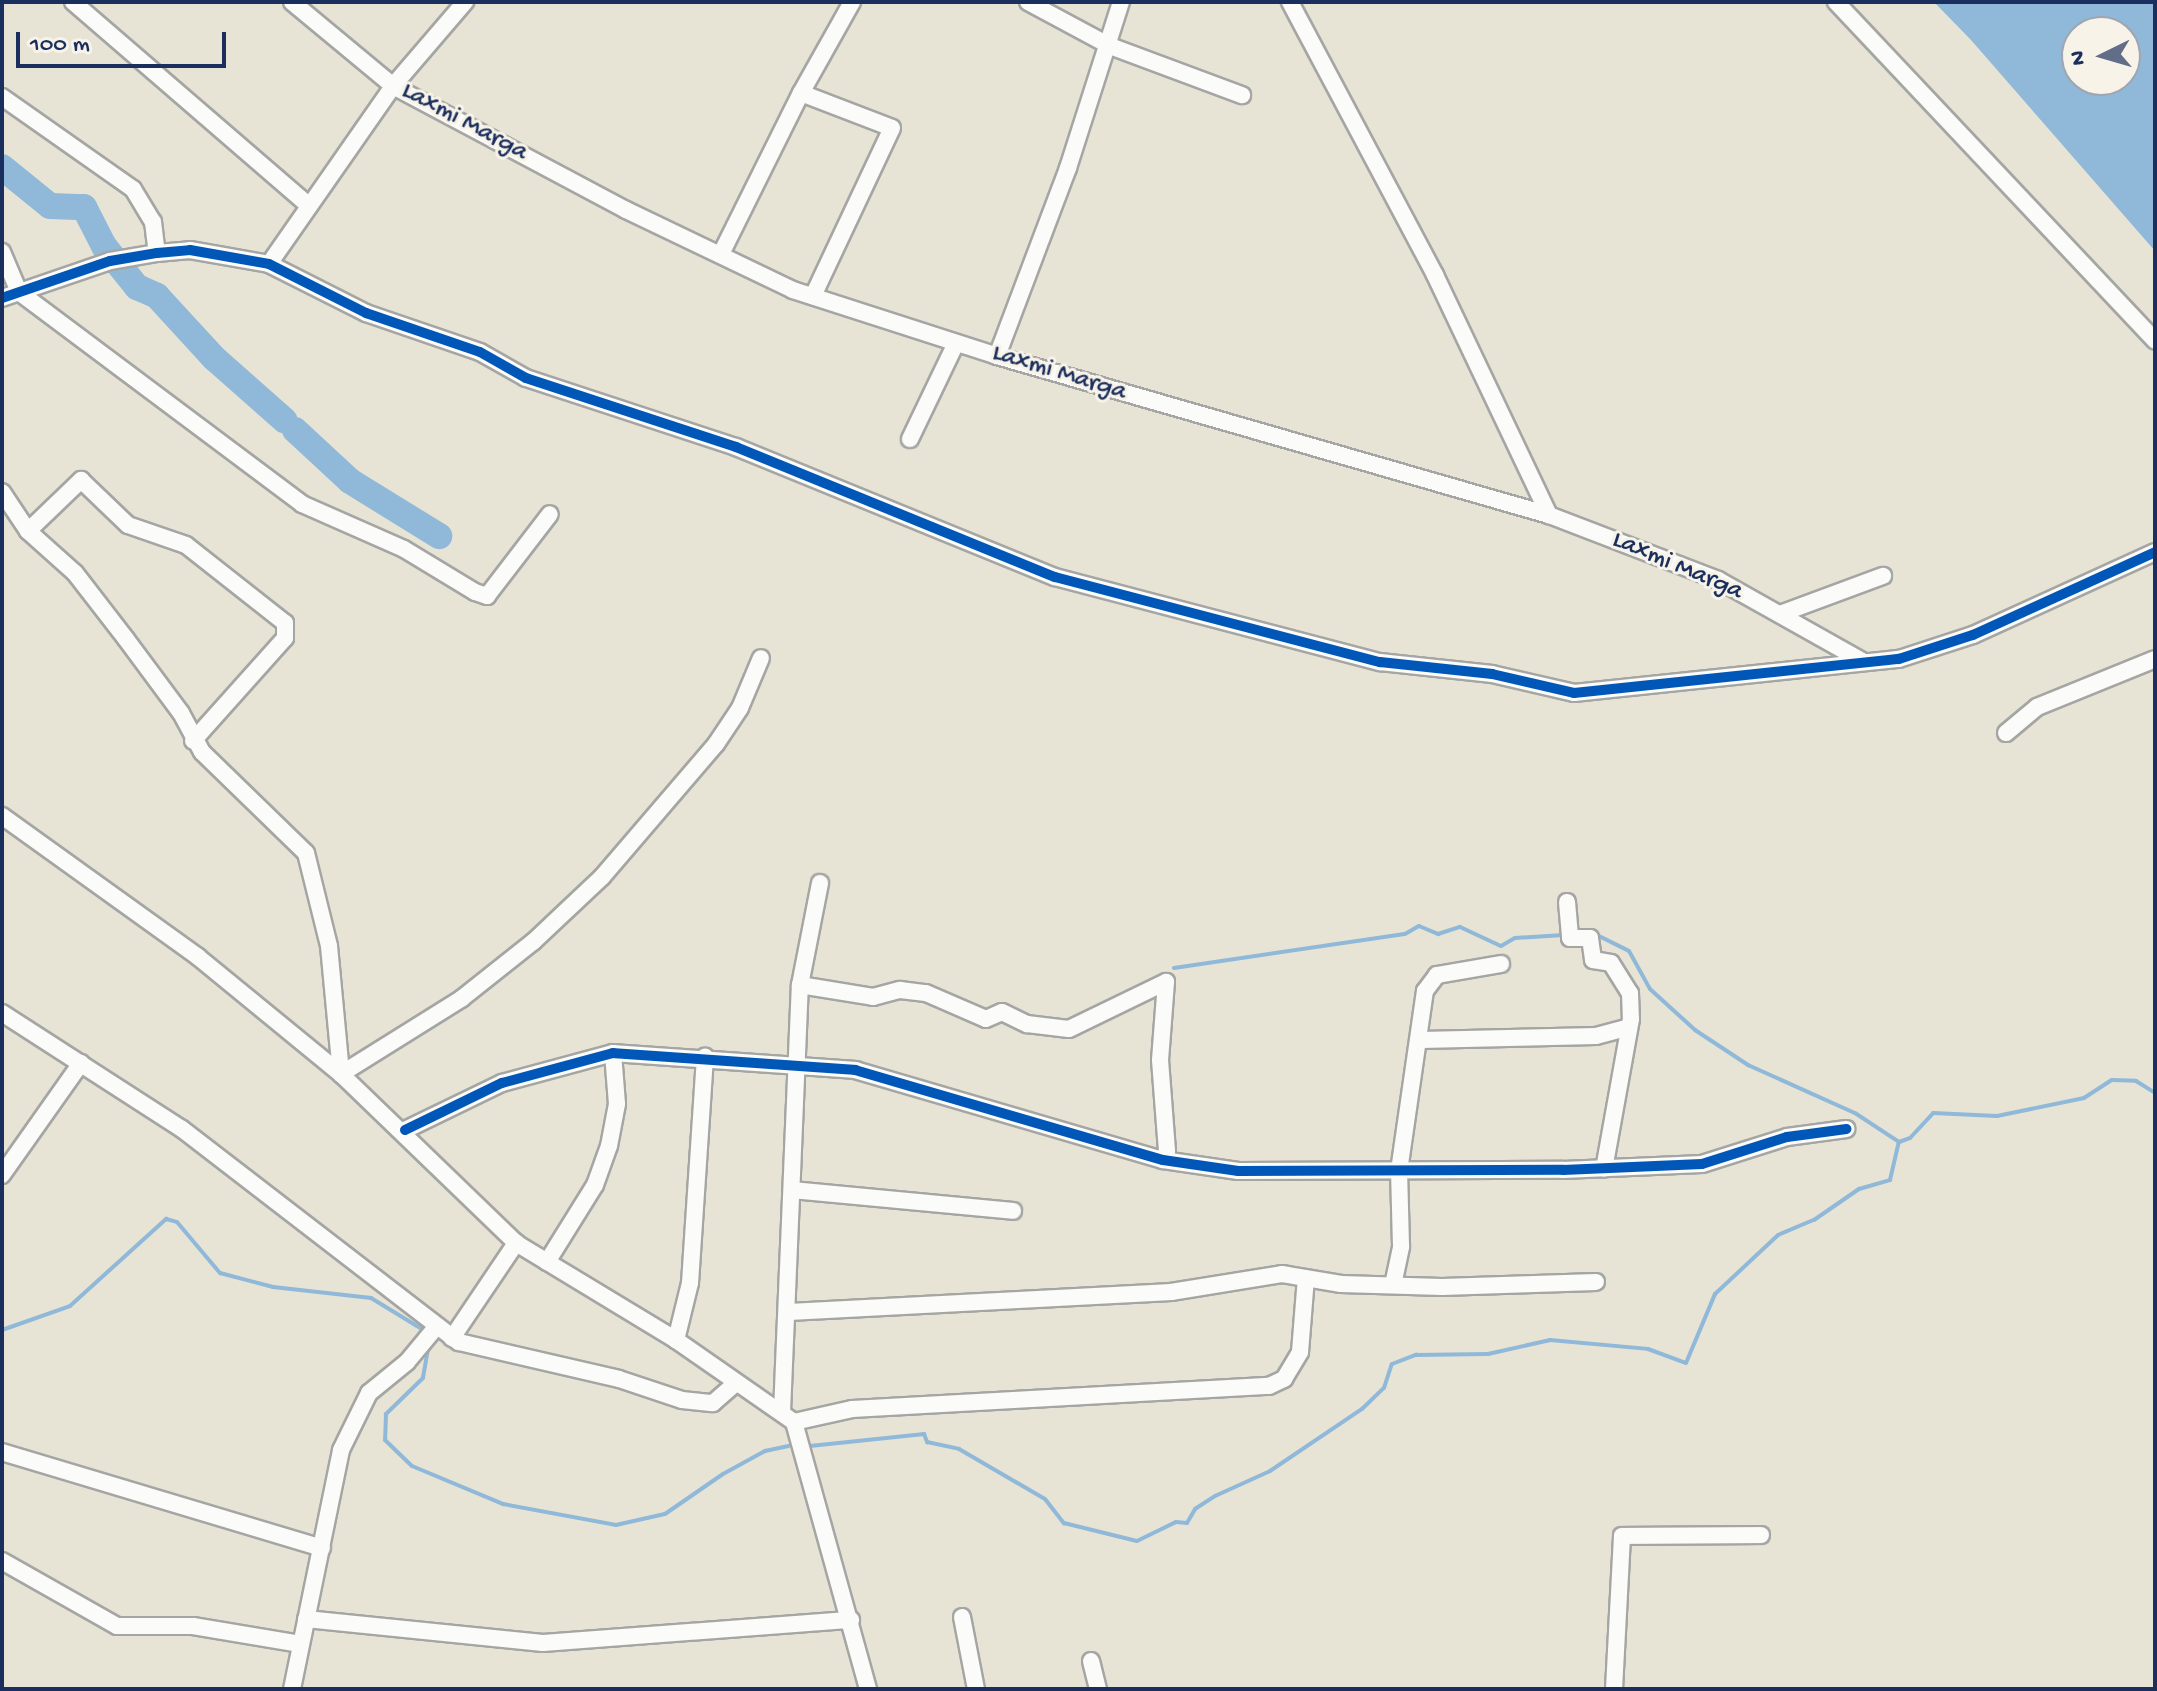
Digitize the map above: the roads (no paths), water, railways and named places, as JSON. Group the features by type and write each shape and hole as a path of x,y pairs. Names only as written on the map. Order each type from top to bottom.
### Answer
{"street":[{"path":"73,2 309,206"},
{"path":"269,264 393,86 465,2"},
{"path":"721,254 801,93 852,2"},
{"path":"1028,2 1110,46 1242,95"},
{"path":"997,356 1110,46 1121,2"},
{"path":"1290,2 1435,275 1549,515"},
{"path":"1836,2 2155,341"},
{"name":"Laxmi Marga","path":"297,3 393,86 626,210 813,296 997,356 1549,515 1718,580 1866,663"},
{"path":"801,93 892,128 813,296"},
{"path":"2,97 133,189 153,222 157,253"},
{"path":"2,298 117,260 157,253 190,250 269,264 366,313 480,352 526,378 736,447 1055,577 1380,662 1492,674 1574,693 1866,663 1925,653 1973,635 2155,552"},
{"path":"2,252 19,292 302,504 404,549 475,592 487,596 550,514"},
{"path":"910,439 956,343"},
{"path":"28,531 81,480 128,525 186,545 285,623 285,638 193,741"},
{"path":"2,492 28,531 83,584 181,713 193,741 236,791 291,833 306,853 329,946 341,1074"},
{"path":"1780,614 1883,576"},
{"path":"341,1074 461,999 602,877 716,744 740,708 761,658"},
{"path":"2006,733 2037,707 2155,659"},
{"path":"2,816 198,957 341,1074 405,1130 516,1243 676,1340 788,1417 852,1409 1269,1386 1284,1379 1300,1352 1306,1278"},
{"path":"820,883 800,985 794,1064 788,1417 851,1620 868,1689"},
{"path":"1567,902 1570,938 1590,938 1593,960 1611,963 1630,993 1629,1027 1604,1169"},
{"path":"1393,1285 1401,1246 1399,1171 1421,1040 1425,991 1437,975 1501,964"},
{"path":"800,985 873,997 900,990 926,993 986,1019 1002,1012 1027,1024 1069,1029 1166,982 1160,1060 1167,1151 1163,1160"},
{"path":"2,1013 182,1129 452,1338 506,1356 619,1379 682,1400 713,1403 736,1383"},
{"path":"1421,1040 1596,1036 1629,1027"},
{"path":"405,1130 502,1083 613,1053 705,1056 855,1070 1163,1160 1238,1171 1604,1169 1702,1164 1787,1137 1846,1129"},
{"path":"547,1262 595,1185 609,1146 617,1104 613,1053"},
{"path":"676,1340 690,1283 705,1056"},
{"path":"2,1175 81,1063"},
{"path":"792,1190 1013,1211"},
{"path":"452,1338 516,1243"},
{"path":"789,1312 1171,1292 1282,1274 1393,1285 1596,1282"},
{"path":"292,1689 341,1450 369,1393 407,1362 437,1326"},
{"path":"2,1452 322,1548"},
{"path":"1614,1689 1622,1536 1761,1535"},
{"path":"2,1561 117,1626 193,1626 301,1644"},
{"path":"962,1617 976,1689"},
{"path":"306,1619 543,1643 851,1620"},
{"path":"1091,1661 1098,1689"}],"water":[{"path":"1934,2 2155,2 2155,251 1971,40"}],"waterway":[{"path":"2,167 50,206 84,207 104,246 137,287 157,296 214,358 284,420"},
{"path":"295,430 350,481 439,536"},
{"path":"1174,968 1405,934 1419,926 1438,934 1460,927 1501,946 1515,938 1564,935"},
{"path":"1593,933 1629,951 1650,989 1695,1030 1748,1065 1855,1113 1899,1142"},
{"path":"810,1446 924,1434 927,1442 959,1449 1045,1499 1064,1523 1137,1541 1176,1522 1187,1523 1195,1509 1215,1496 1270,1471 1362,1409 1384,1388 1392,1364 1416,1355 1488,1354 1550,1340 1648,1349 1686,1363 1715,1294 1778,1235 1814,1220 1859,1189 1890,1180 1899,1142 1910,1138 1933,1113 1997,1116 2084,1098 2112,1080 2136,1081 2155,1093"},
{"path":"2,1330 70,1306 166,1219 177,1222 220,1273 273,1287 371,1298 425,1331"},
{"path":"428,1349 423,1378 386,1414 385,1440 412,1466 503,1504 616,1525 665,1514 723,1474 765,1451 788,1446"}]}
